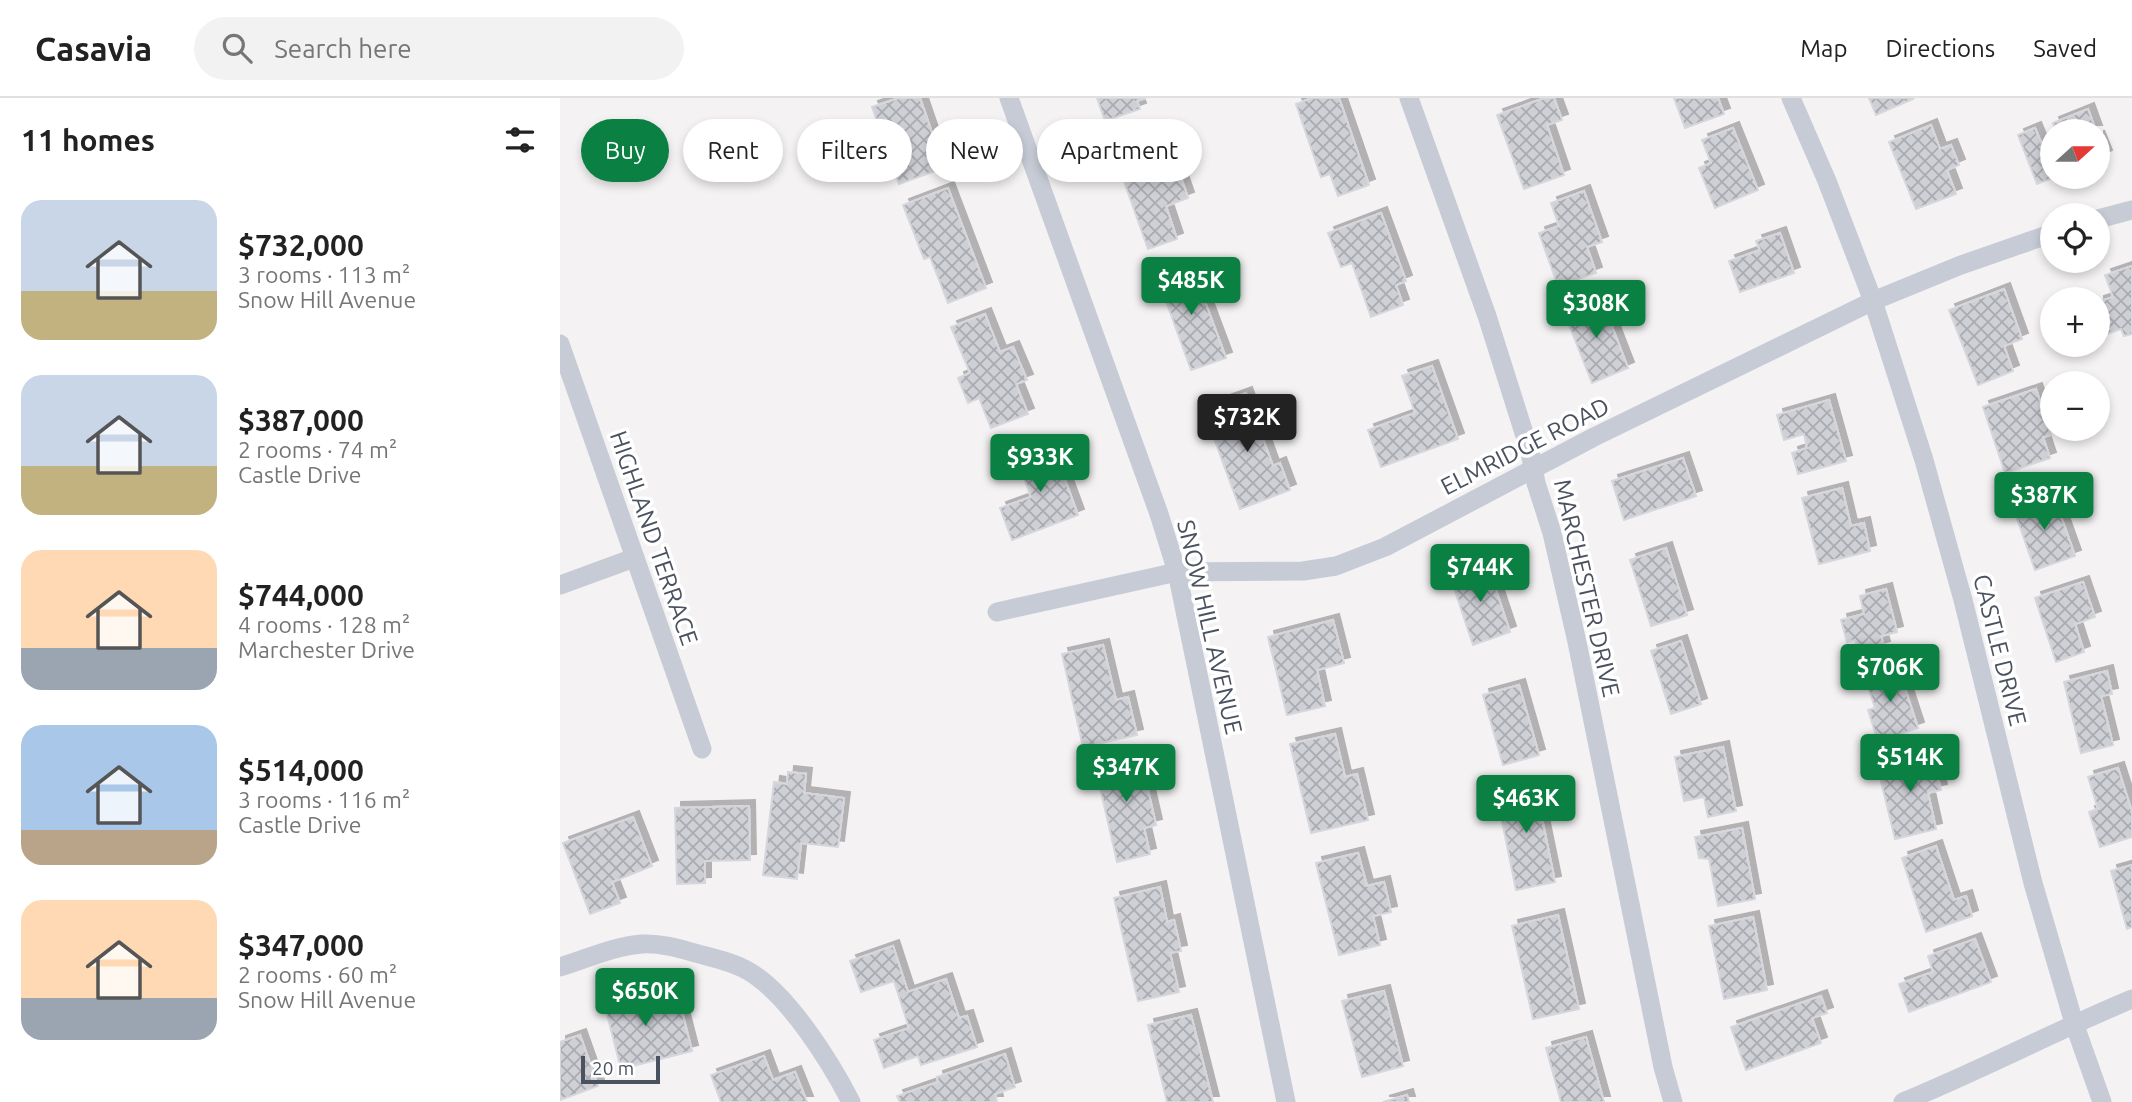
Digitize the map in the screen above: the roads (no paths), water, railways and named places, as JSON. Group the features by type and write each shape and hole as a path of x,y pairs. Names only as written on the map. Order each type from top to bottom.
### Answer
{"street":[{"name":"SNOW HILL AVENUE","path":"1009,98 1159,514 1177,572 1286,1102"},
{"name":"MARCHESTER DRIVE","path":"1409,98 1487,316 1530,452 1552,533 1577,642 1663,1067 1673,1102"},
{"name":"CASTLE DRIVE","path":"1791,98 1874,301 1935,498 1963,600 2033,883 2074,1023 2102,1102"},
{"path":"2110,216 2132,210"},
{"name":"ELMRIDGE ROAD","path":"997,612 1177,572 1303,571 1336,566 1385,547 1594,437 1874,301 1961,265 2040,238"},
{"name":"HIGHLAND TERRACE","path":"560,344 702,749"},
{"path":"560,585 634,558"},
{"path":"560,967 643,944 667,945 719,959 748,971 774,989 795,1014 851,1102"},
{"path":"1903,1102 2132,999"}]}
